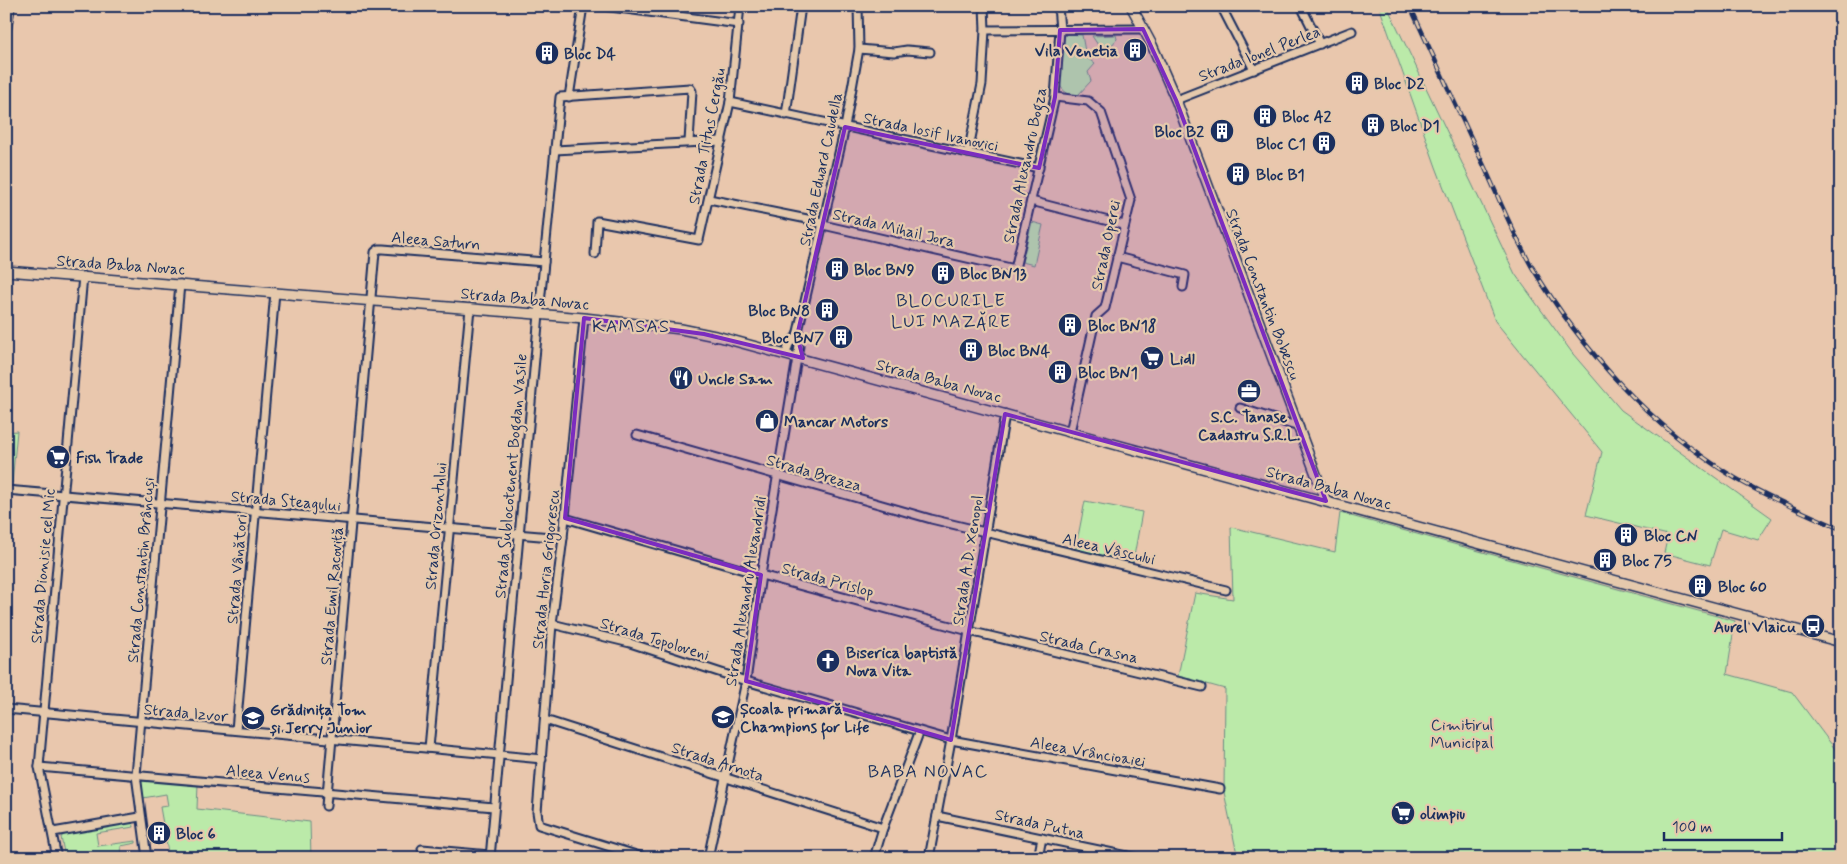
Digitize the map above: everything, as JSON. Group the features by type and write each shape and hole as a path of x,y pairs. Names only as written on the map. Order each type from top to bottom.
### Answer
{"main road":[{"path":"6,29 10,6"},
{"name":"Strada Constantin Bobescu","path":"1131,6 1176,100 1326,501"},
{"name":"Strada Baba Novac","path":"6,270 371,299 584,318 681,329 786,354 1841,642"}],"street":[{"path":"583,6 568,97 690,88 692,91 689,142"},
{"path":"603,6 738,24"},
{"name":"Strada Titus Cergău","path":"595,254 597,221 699,240 730,102 740,6"},
{"path":"786,115 801,6"},
{"name":"Strada Eduard Caudella","path":"786,354 789,344 796,336 845,127 858,49 858,6"},
{"path":"968,153 981,91 985,30 984,6"},
{"name":"Strada Alexandru Bogza","path":"1015,269 1055,97 1060,30 1058,6"},
{"path":"1221,6 1254,70"},
{"path":"1301,6 1320,44"},
{"path":"985,30 1143,29"},
{"name":"Strada Ionel Perlea","path":"1176,100 1352,31"},
{"path":"858,49 930,52"},
{"name":"Strada Sublocotenent Bogdan Vasile","path":"490,856 518,535 560,97 568,97"},
{"name":"Strada Operei","path":"1055,97 1088,101 1101,112 1131,200 1105,308 1096,316 1070,432"},
{"name":"Strada Iosif Ivanovici","path":"730,102 1039,168"},
{"path":"555,150 722,141"},
{"name":"Strada Mihail Jora","path":"709,199 817,221 823,225 1015,269"},
{"path":"1031,201 1124,225"},
{"name":"Aleea Saturn","path":"371,299 375,252 378,249 544,262"},
{"path":"1117,257 1185,275 1183,287"},
{"name":"Strada Dionisie cel Mic","path":"57,858 39,766 83,276"},
{"name":"Strada Constantin Brâncuși","path":"147,858 140,817 136,775 180,284"},
{"name":"Strada Vânători","path":"236,730 275,292"},
{"name":"Strada Emil Racoviță","path":"326,806 371,299"},
{"name":"Strada Orizontului","path":"429,748 470,308"},
{"name":"Strada Horia Grigorescu","path":"584,318 563,538 552,624 538,812 539,824 646,858"},
{"name":"Strada Eduard Caudella","path":"796,336 799,346 797,357"},
{"name":"Strada Alexandru Alexandridi","path":"708,858 746,681 761,575 797,357"},
{"path":"1240,408 1299,427"},
{"name":"Strada A.D. Xenopol","path":"929,858 951,740 1005,414"},
{"name":"Strada Breaza","path":"637,435 931,520 985,533"},
{"name":"Strada Steagului","path":"6,490 563,538"},
{"name":"Strada Prislop","path":"565,518 761,575 969,631"},
{"name":"Aleea Vâscului","path":"985,533 1226,590"},
{"name":"Strada Topoloveni","path":"552,624 630,643 746,681 951,740"},
{"name":"Strada Crasna","path":"969,631 1202,687"},
{"name":"Strada Izvor","path":"6,709 542,759"},
{"name":"Strada Arnota","path":"545,720 883,828"},
{"path":"874,858 883,828 920,732"},
{"name":"Aleea Vrâncioaiei","path":"951,740 1220,790"},
{"name":"Aleea Venus","path":"39,766 494,807"},
{"name":"Strada Putna","path":"937,816 1119,856 1137,858"},
{"path":"52,832 140,817"},
{"path":"1038,858 1042,838"},
{"path":"422,848 490,856"}],"highlighted area":[{"path":"1143,29 1176,100 1326,501 1005,414 951,740 919,733 746,681 761,575 565,518 584,318 704,334 803,358 797,336 845,127 1039,168 1055,97 1060,30"}],"green space":[{"path":"1379,6 1387,6 1515,274 1573,354 1621,410 1772,518 1758,540 1721,529 1710,565 1664,553 1668,535 1586,515 1602,452 1495,321 1436,167"},
{"path":"1067,34 1082,35 1086,57 1095,64 1088,72 1091,81 1078,95 1067,93 1060,85 1064,37"},
{"path":"1116,35 1117,39 1104,54 1092,36"},
{"path":"1032,222 1043,225 1034,265 1022,262"},
{"path":"17,431 12,483 6,483 6,432"},
{"path":"1085,501 1142,512 1133,562 1075,552"},
{"name":"Cimitirul Municipal","path":"1340,513 1735,621 1727,674 1792,692 1841,757 1841,858 1281,858 1280,851 1237,854 1224,792 1225,689 1178,676 1195,593 1233,599 1231,527 1335,552"},
{"path":"140,780 198,784 197,809 310,822 311,858 169,858 160,807 168,806 166,794 143,798"},
{"path":"133,822 134,827 96,833 98,846 136,841 136,843 121,846 122,858 65,858 61,837 69,832"}],"railway":[{"path":"1410,6 1525,255 1552,298 1596,357 1647,411 1704,458 1761,492 1841,529"}],"place":[{"name":"Vila Venetia","path":"1135,50"},
{"name":"Bloc D4","path":"547,53"},
{"name":"Bloc D2","path":"1357,83"},
{"name":"Bloc A2","path":"1265,116"},
{"name":"Bloc D1","path":"1373,125"},
{"name":"Bloc B2","path":"1222,131"},
{"name":"Bloc C1","path":"1324,143"},
{"name":"Bloc B1","path":"1238,174"},
{"name":"Bloc BN9","path":"837,269"},
{"name":"Bloc BN13","path":"943,273"},
{"name":"Bloc BN8","path":"827,310"},
{"name":"Bloc BN18","path":"1070,325"},
{"name":"Bloc BN7","path":"841,337"},
{"name":"Bloc BN4","path":"971,350"},
{"name":"Lidl","path":"1152,358"},
{"name":"Bloc BN1","path":"1060,372"},
{"name":"Uncle Sam","path":"681,378"},
{"name":"S.C. Tanase Cadastru S.R.L.","path":"1249,391"},
{"name":"Mancar Motors","path":"767,421"},
{"name":"Fish Trade","path":"58,457"},
{"name":"Bloc CN","path":"1626,535"},
{"name":"Bloc 75","path":"1605,560"},
{"name":"Bloc 60","path":"1700,586"},
{"name":"Aurel Vlaicu","path":"1813,626"},
{"name":"Biserica baptistă Nova Vita","path":"828,661"},
{"name":"Școala primară Champions for Life","path":"723,717"},
{"name":"Grădinița Tom și Jerry Junior","path":"253,718"},
{"name":"olimpiu","path":"1403,813"},
{"name":"Bloc 6","path":"159,833"}],"district":[{"name":"BLOCURILE LUI MAZĂRE","path":"951,310"},
{"name":"KAMSAS","path":"631,326"},
{"name":"BABA NOVAC","path":"928,771"}]}
